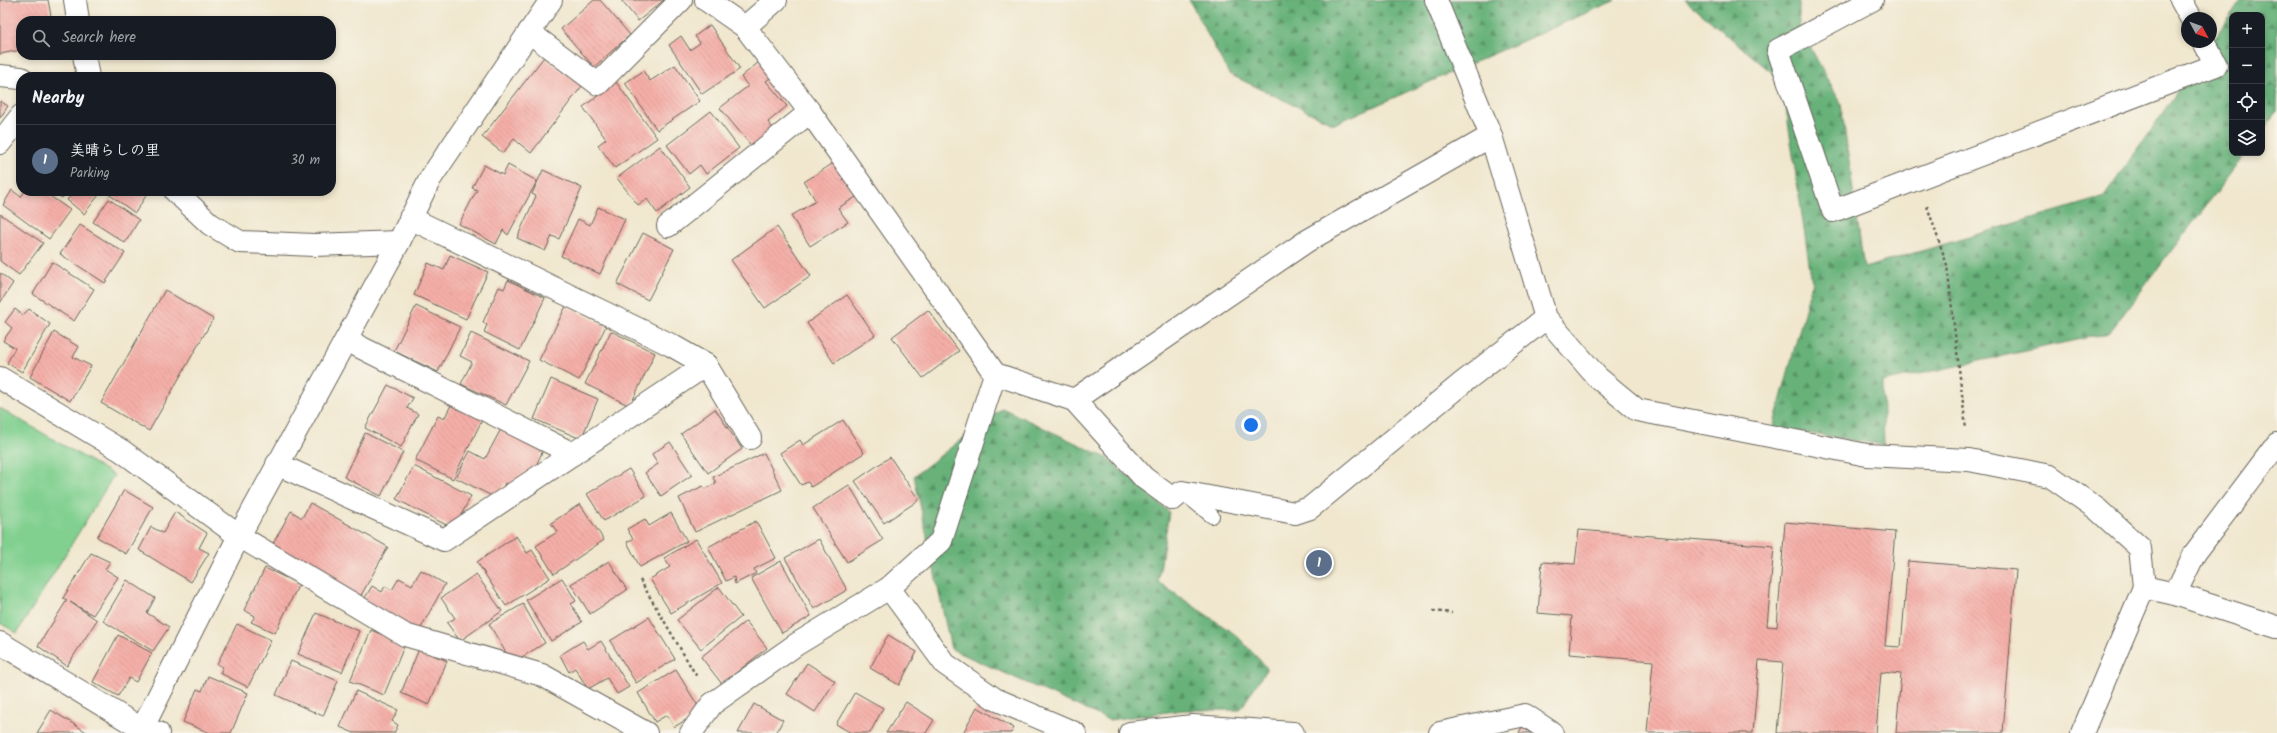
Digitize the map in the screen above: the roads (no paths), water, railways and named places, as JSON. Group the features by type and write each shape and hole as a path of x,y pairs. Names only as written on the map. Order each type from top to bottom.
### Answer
{"street":[{"path":"75,0 77,16"},
{"path":"0,643 150,731 239,536 399,242 430,179 551,0"},
{"path":"528,32 598,84 681,0"},
{"path":"706,0 745,27 810,112 995,374 1074,400 1144,478 1173,499 1182,492 1295,513 1310,508 1455,389 1546,318"},
{"path":"745,27 776,0"},
{"path":"1436,0 1491,136 1546,318 1597,377 1637,410 1866,455 1969,460 2050,476 2097,509 2140,548 2144,587 2082,733"},
{"path":"1872,0 1778,50 1833,211 2216,65 2207,48"},
{"path":"2181,0 2188,12"},
{"path":"85,60 87,72"},
{"path":"0,76 16,78"},
{"path":"668,226 810,112"},
{"path":"0,143 16,122"},
{"path":"1074,400 1307,241 1491,136"},
{"path":"180,196 210,224 240,242 314,245 399,242"},
{"path":"410,218 672,345 706,365 750,438"},
{"path":"346,340 573,454"},
{"path":"277,464 444,540 706,365"},
{"path":"691,733 712,704 797,644 889,588 941,541 995,374"},
{"path":"0,378 122,451 239,536 405,636 542,675 646,733"},
{"path":"2175,594 2195,553 2277,444"},
{"path":"2144,587 2175,594 2277,627"},
{"path":"889,588 945,664 995,699 1076,733"},
{"path":"1440,733 1525,715 1552,733"},
{"path":"1130,733 1172,731 1193,726 1293,733"}],"lane":[{"path":"1182,492 1212,516"}],"place":[{"name":"美晴らしの里","path":"1319,563"}]}
